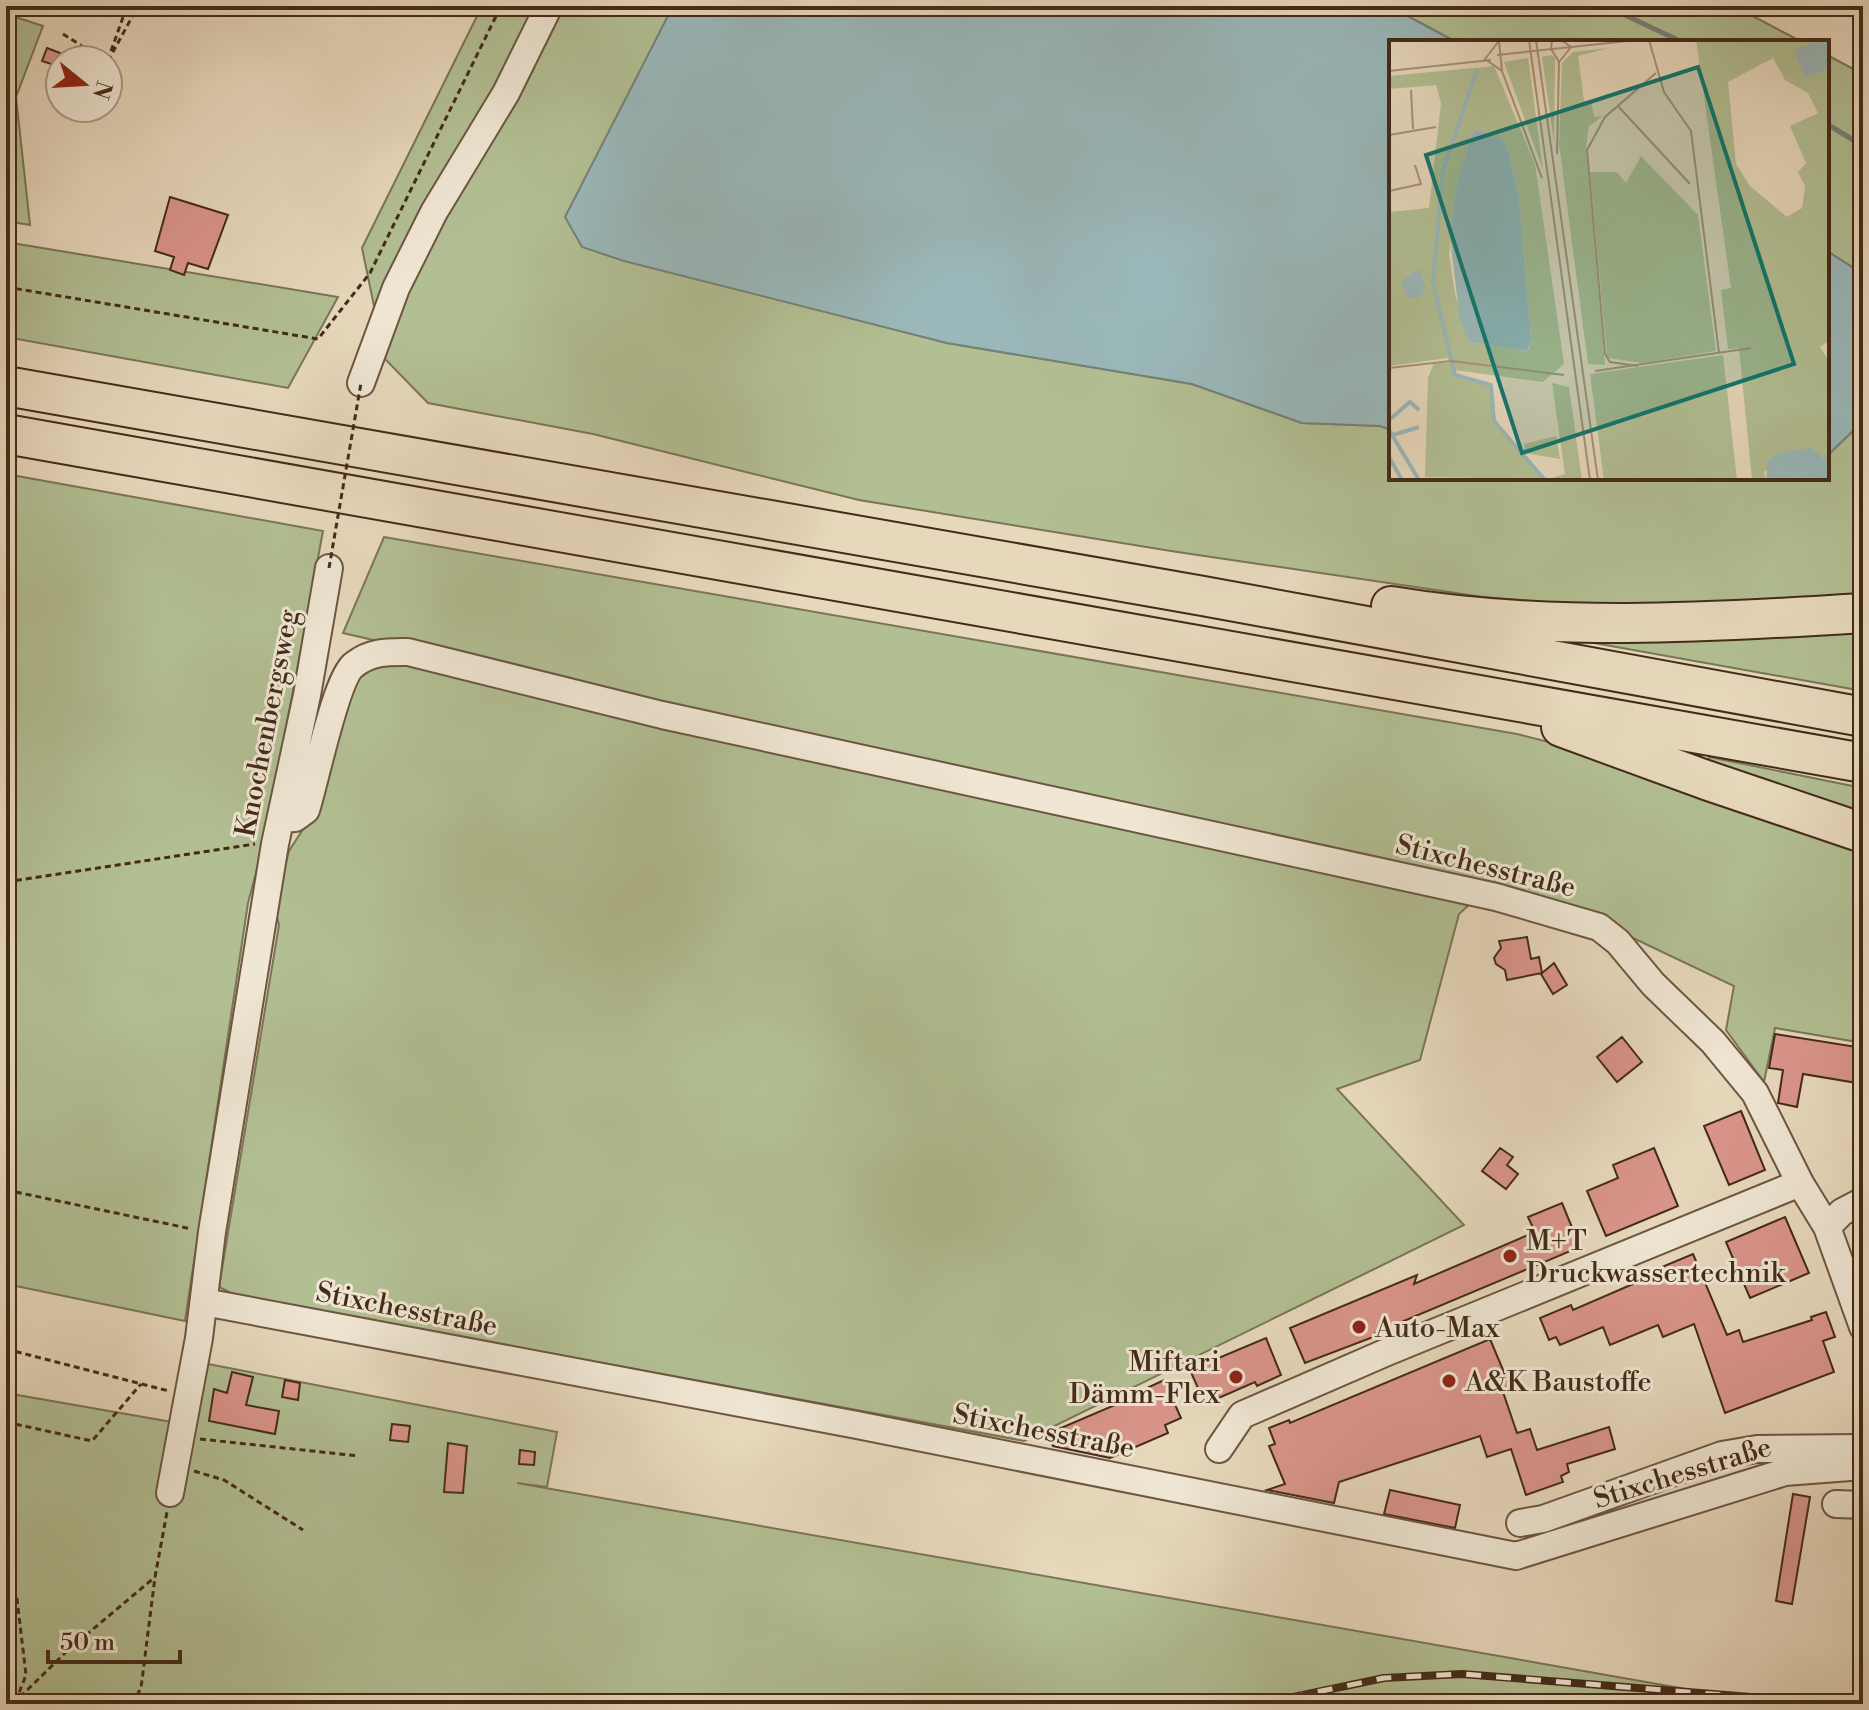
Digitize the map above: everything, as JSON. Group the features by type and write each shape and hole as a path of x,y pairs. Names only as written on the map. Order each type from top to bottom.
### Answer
{"highway":[{"path":"6,386 1203,596 1863,717"},
{"path":"6,434 1863,763"},
{"path":"1203,596 1256,584 1396,607 1499,619 1588,624 1661,624 1863,613"},
{"path":"1510,699 1566,730 1863,833"}],"street":[{"path":"361,383 396,288 434,212 506,93 549,6"},
{"name":"Knochenbergsweg","path":"170,1493 204,1302 212,1232 278,832 307,695 329,568"},
{"name":"Stixchesstraße","path":"278,832 306,810 346,675 352,665 378,652 408,652 662,715 1496,897 1599,927 1618,942 1653,984 1713,1042 1755,1093 1800,1183 1827,1227 1863,1327"},
{"path":"1219,1449 1242,1415 1387,1352 1800,1183"},
{"path":"1827,1227 1842,1212 1863,1201"},
{"name":"Stixchesstraße","path":"204,1302 857,1425 1516,1556 1785,1472 1863,1466"},
{"path":"1520,1523 1543,1519 1722,1455 1757,1449 1863,1448"},
{"path":"1836,1504 1863,1505"}],"path":[{"path":"113,44 127,6"},
{"path":"116,44 138,6"},
{"path":"6,287 318,339 370,273 501,6"},
{"path":"63,34 80,44"},
{"path":"329,568 361,383"},
{"path":"6,882 261,843 278,832"},
{"path":"6,1190 212,1232"},
{"path":"6,1349 187,1395"},
{"path":"6,1422 92,1441 141,1384"},
{"path":"180,1438 359,1456"},
{"path":"175,1465 224,1480 303,1530"},
{"path":"132,1704 141,1688 155,1577 170,1493"},
{"path":"6,1570 17,1599 26,1675 14,1703"},
{"path":"14,1703 67,1651 155,1577"}],"green space":[{"path":"482,6 673,6 648,59 801,305 947,343 1192,384 1302,423 1381,426 1389,429 1389,480 1829,480 1829,454 1863,421 1863,600 1616,608 1483,597 1171,551 859,500 593,434 428,403 385,359 362,248"},
{"path":"1389,6 1734,6 1798,40 1452,40"},
{"path":"6,14 43,26 16,97 30,225 6,221"},
{"path":"1829,56 1863,74 1863,274 1829,252"},
{"path":"6,242 338,297 288,388 6,337"},
{"path":"6,474 323,531 266,835 248,903 185,1321 6,1284"},
{"path":"384,537 1517,734 1603,756 1863,846 1863,1043 1775,1028 1764,1082 1726,1030 1734,986 1612,928 343,633"},
{"path":"1863,623 1863,691 1566,638"},
{"path":"378,659 1471,903 1459,914 1420,1060 1337,1089 1464,1225 1024,1441 235,1295 219,1287 279,925 274,906 289,851 314,812 349,688"},
{"path":"1709,757 1863,788 1863,821 1707,767"},
{"path":"208,1364 557,1432 547,1487 517,1483 1771,1704 6,1704 6,1393 195,1426"}],"water":[{"path":"673,6 1389,6 1452,40 1389,40 1389,429 1380,426 1302,423 1192,384 947,343 624,261 582,247 565,217"},
{"path":"1829,252 1863,274 1863,421 1829,454"}],"building":[{"path":"170,197 228,215 208,269 188,263 184,275 170,270 174,257 155,251"},
{"path":"1527,937 1531,959 1539,957 1542,973 1507,980 1505,970 1496,964 1494,958 1501,948 1499,941"},
{"path":"1554,963 1567,985 1553,994 1541,974"},
{"path":"1775,1034 1863,1048 1863,1084 1803,1074 1797,1107 1778,1103 1783,1070 1769,1068"},
{"path":"1622,1037 1642,1062 1617,1082 1597,1057"},
{"path":"1741,1111 1765,1170 1729,1185 1704,1126"},
{"path":"1500,1148 1513,1157 1507,1165 1518,1174 1506,1189 1482,1171"},
{"path":"1654,1148 1678,1206 1606,1236 1587,1191 1618,1178 1613,1165"},
{"path":"1562,1203 1580,1247 1375,1333 1376,1336 1305,1363 1290,1328 1417,1275 1414,1284 1535,1232 1528,1217"},
{"path":"1785,1217 1809,1273 1750,1298 1726,1242"},
{"path":"1693,1254 1727,1335 1739,1330 1743,1342 1812,1320 1811,1317 1826,1312 1835,1337 1823,1341 1834,1372 1725,1413 1694,1324 1663,1337 1658,1325 1610,1345 1603,1327 1560,1345 1556,1337 1549,1340 1540,1318 1571,1305 1573,1310 1640,1281 1638,1277"},
{"path":"1266,1338 1281,1375 1257,1386 1255,1382 1205,1404 1190,1370"},
{"path":"1490,1339 1511,1389 1503,1392 1517,1433 1530,1429 1537,1450 1609,1427 1615,1449 1567,1464 1569,1472 1561,1476 1563,1482 1526,1495 1511,1449 1487,1457 1480,1436 1339,1482 1334,1503 1267,1490 1285,1484 1269,1446 1275,1444 1269,1428 1289,1420 1290,1423"},
{"path":"232,1372 253,1377 246,1405 279,1411 275,1434 209,1421 214,1389 227,1393"},
{"path":"285,1380 300,1383 298,1400 282,1397"},
{"path":"1164,1380 1181,1418 1165,1425 1168,1433 1110,1458 1053,1446 1047,1434 1150,1390 1149,1387"},
{"path":"392,1424 410,1426 408,1442 390,1440"},
{"path":"448,1443 467,1446 463,1493 444,1492"},
{"path":"520,1450 535,1452 534,1465 519,1464"},
{"path":"1390,1490 1460,1505 1455,1528 1384,1514"},
{"path":"1793,1494 1810,1497 1792,1604 1776,1601"}],"waterway":[{"path":"1606,6 1678,40"},
{"path":"1829,125 1863,146"}],"railway":[{"path":"1259,1704 1384,1678 1462,1674 1839,1704"}],"place":[{"name":"M+T Druckwassertechnik","path":"1510,1256"},
{"name":"Auto-Max","path":"1359,1327"},
{"name":"Miftari Dämm-Flex","path":"1236,1377"},
{"name":"A&K Baustoffe","path":"1449,1381"}]}
